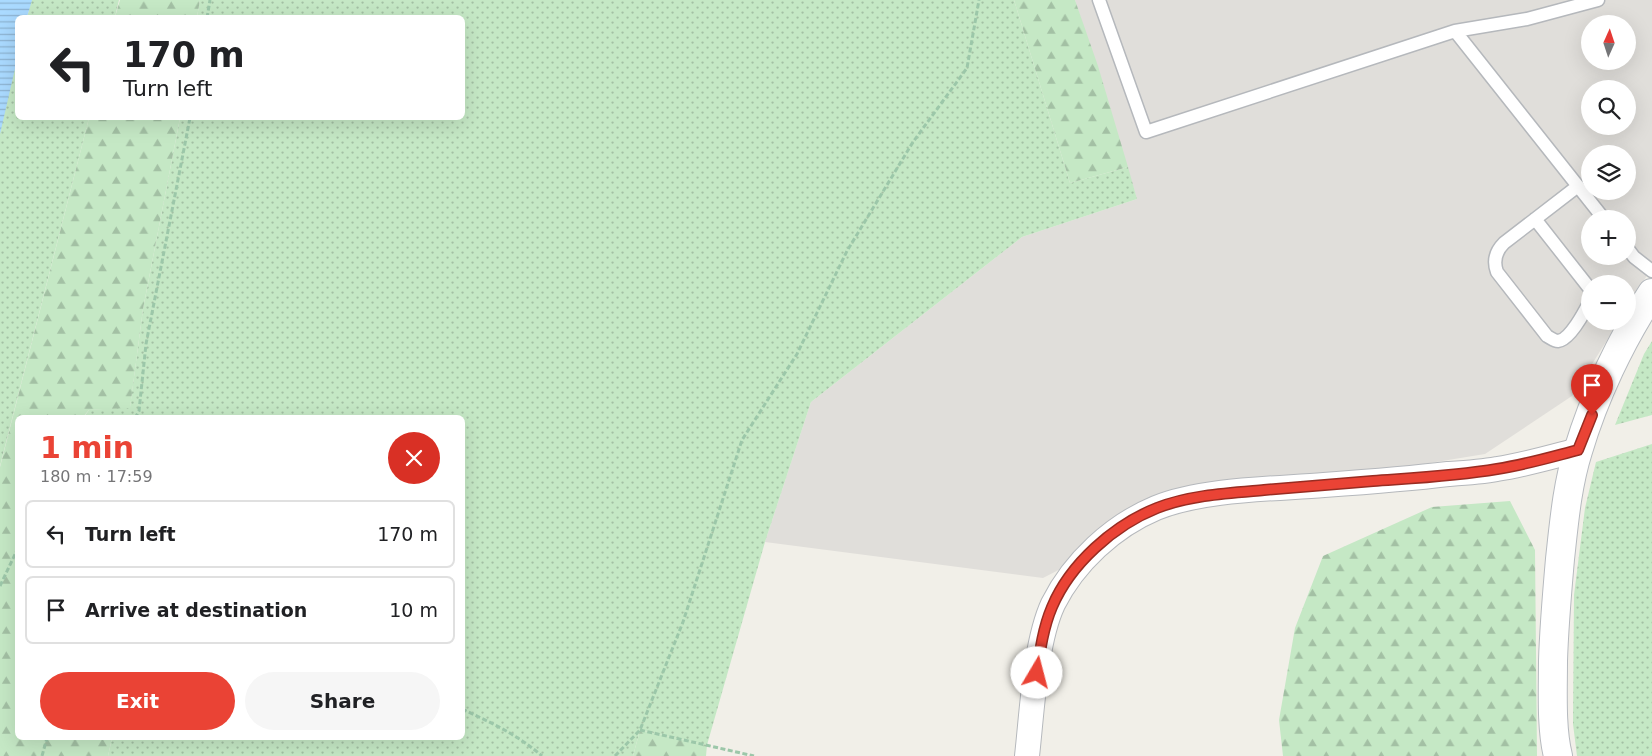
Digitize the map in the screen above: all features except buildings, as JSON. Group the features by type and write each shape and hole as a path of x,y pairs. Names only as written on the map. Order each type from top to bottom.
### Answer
{"main road":[{"path":"1558,754 1553,679 1555,619 1562,536 1571,480 1578,450 1606,378 1637,316 1652,293"}],"street":[{"path":"1027,756 1039,654 1052,606 1078,566 1118,530 1137,518 1166,506 1190,499 1223,494 1497,469 1578,450"}],"lane":[{"path":"1099,0 1146,132 1455,31 1527,20 1598,0"},
{"path":"1455,31 1597,210"},
{"path":"1578,186 1499,248 1495,257 1497,272 1548,336 1556,341 1560,341 1573,330 1581,316"},
{"path":"1536,219 1581,277"},
{"path":"1636,259 1652,271"}],"path":[{"path":"208,15 210,0"},
{"path":"615,756 640,730 683,622 742,440 797,354 847,252 913,142 967,68 979,0"},
{"path":"137,415 139,411 146,344 190,120"},
{"path":"0,586 15,552"},
{"path":"465,710 502,728 532,747 542,756"},
{"path":"640,730 754,756"},
{"path":"42,756 46,740"}],"shaded area":[{"path":"1075,0 1652,0 1652,267 1636,294 1636,275 1581,275 1581,330 1613,330 1572,396 1485,454 1190,502 1043,578 765,542 811,402 1022,237 1137,199"}],"green space":[{"path":"31,0 119,0 115,15 28,15"},
{"path":"120,0 200,0 197,15 116,15"},
{"path":"200,0 1014,0 1070,183 1128,167 1137,199 1022,237 811,402 765,542 707,745 640,730 633,756 108,756 112,740 465,740 465,415 85,415 89,410 130,407 143,309 180,120 465,120 465,15 197,15"},
{"path":"1014,0 1075,0 1098,66 1128,167 1070,183"},
{"path":"15,61 15,120 88,120 0,466 0,123"},
{"path":"88,120 180,120 143,309 130,408 89,410 85,415 15,415 15,740 112,740 108,756 0,756 0,467"},
{"path":"1652,341 1652,415 1615,425 1644,354"},
{"path":"1652,444 1652,756 1577,756 1573,724 1574,595 1585,508 1596,462"},
{"path":"1510,501 1535,550 1537,756 1283,756 1279,720 1295,628 1323,556 1432,507"},
{"path":"640,730 707,745 706,756 633,756"}],"water":[{"path":"0,0 32,0 28,15 15,15 15,69 0,134"}],"route":[{"path":"1037,673 1039,654 1052,606 1068,579 1100,544 1118,530 1157,508 1190,499 1223,494 1497,469 1578,450 1592,415"}]}
